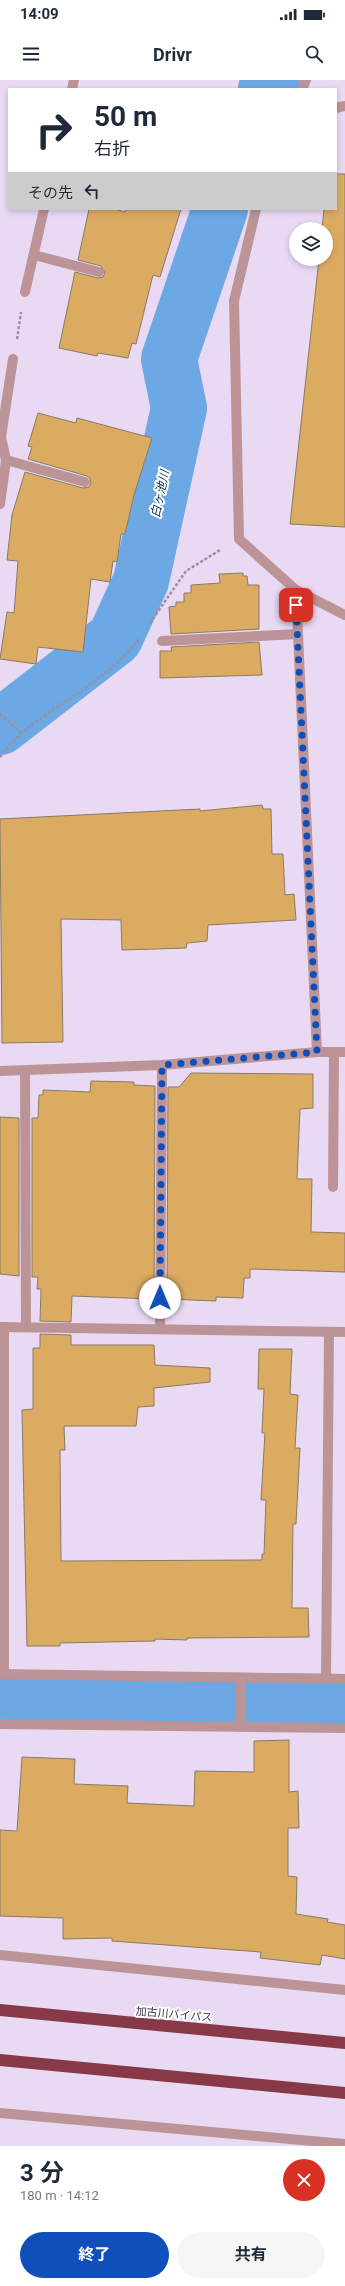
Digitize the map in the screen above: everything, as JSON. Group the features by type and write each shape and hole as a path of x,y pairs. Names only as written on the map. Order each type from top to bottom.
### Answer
{"highway":[{"name":"加古川バイパス","path":"0,2010 345,2043"},
{"path":"0,2060 345,2092"}],"street":[{"path":"25,292 44,210"},
{"path":"256,210 234,301 240,539 296,590 345,615"},
{"path":"34,254 99,272"},
{"path":"0,504 6,460 0,436 13,359"},
{"path":"6,460 85,482"},
{"path":"296,590 317,1052"},
{"path":"162,641 298,634"},
{"path":"0,1071 162,1065 317,1052 345,1052"},
{"path":"333,1187 334,1052"},
{"path":"160,1329 162,1065"},
{"path":"24,1071 26,1327"},
{"path":"345,1332 2,1327 2,1674 345,1679"},
{"path":"326,1679 329,1332"},
{"path":"241,1678 241,1727"},
{"path":"0,1724 345,1728"},
{"path":"0,1955 345,1990"},
{"path":"0,2113 345,2144"}],"path":[{"path":"13,359 25,292"},
{"path":"146,628 186,571 240,539"},
{"path":"0,757 22,733 91,684 128,654 141,635"},
{"path":"0,714 22,733"}],"building":[{"path":"337,174 345,174 345,527 290,524 318,266 333,266 333,222 323,222 324,210 337,210"},
{"path":"89,210 118,210 125,212 126,210 181,210 160,277 153,275 136,344 132,343 128,358 98,353 97,356 59,348 75,272 98,278 103,277 105,273 101,266 78,260"},
{"path":"38,413 76,423 77,418 152,438 134,495 125,534 121,534 117,562 113,561 110,582 91,579 83,652 38,647 36,664 0,659 7,612 14,613 18,561 7,560 12,515 25,472 83,488 89,487 91,483 90,478 87,476 28,459 32,447 28,446"},
{"path":"243,573 243,576 247,576 248,585 259,585 259,629 171,634 169,607 176,606 176,602 184,602 184,593 191,593 191,585 220,583 219,574"},
{"path":"259,642 262,675 160,678 160,651 172,651 171,647"},
{"path":"262,805 263,809 271,809 272,854 283,854 285,895 294,894 296,920 208,925 207,941 187,943 186,948 122,950 121,920 61,919 63,1042 2,1043 0,819 200,809 200,811"},
{"path":"191,1073 313,1074 313,1108 300,1109 297,1179 312,1179 311,1232 345,1233 345,1272 250,1269 250,1278 244,1278 243,1298 216,1297 216,1301 167,1299 168,1087 179,1087"},
{"path":"91,1081 134,1082 134,1085 155,1086 154,1299 72,1296 71,1322 40,1321 41,1289 37,1289 38,1277 32,1277 32,1118 38,1118 39,1095 43,1095 43,1090 90,1092"},
{"path":"0,1117 19,1118 19,1276 0,1274"},
{"path":"40,1334 71,1335 71,1345 154,1345 155,1365 210,1368 210,1382 154,1388 154,1406 138,1407 136,1426 64,1426 65,1450 60,1450 61,1561 262,1560 262,1554 264,1554 266,1500 261,1500 265,1433 262,1433 264,1389 258,1389 259,1349 292,1349 290,1394 298,1395 295,1448 300,1448 296,1524 293,1524 292,1608 308,1608 309,1637 187,1638 187,1640 155,1639 155,1641 60,1643 60,1646 27,1646 22,1410 33,1409 33,1348 40,1348"},
{"path":"289,1740 289,1792 298,1791 299,1828 288,1828 288,1876 297,1877 296,1914 328,1919 327,1922 345,1925 345,1959 322,1955 320,1965 260,1958 261,1952 112,1941 112,1938 63,1939 63,1918 0,1916 0,1830 17,1831 22,1757 75,1759 74,1784 128,1786 127,1803 194,1806 195,1771 254,1772 254,1741"}],"waterway":[{"name":"白ヶ池川","path":"267,88 272,80"},
{"name":"白ヶ池川","path":"0,727 115,638 141,581 179,408 169,359 220,210"},
{"path":"0,1698 345,1702"}],"route":[{"path":"160,1298 162,1065 317,1052 296,605"}]}
